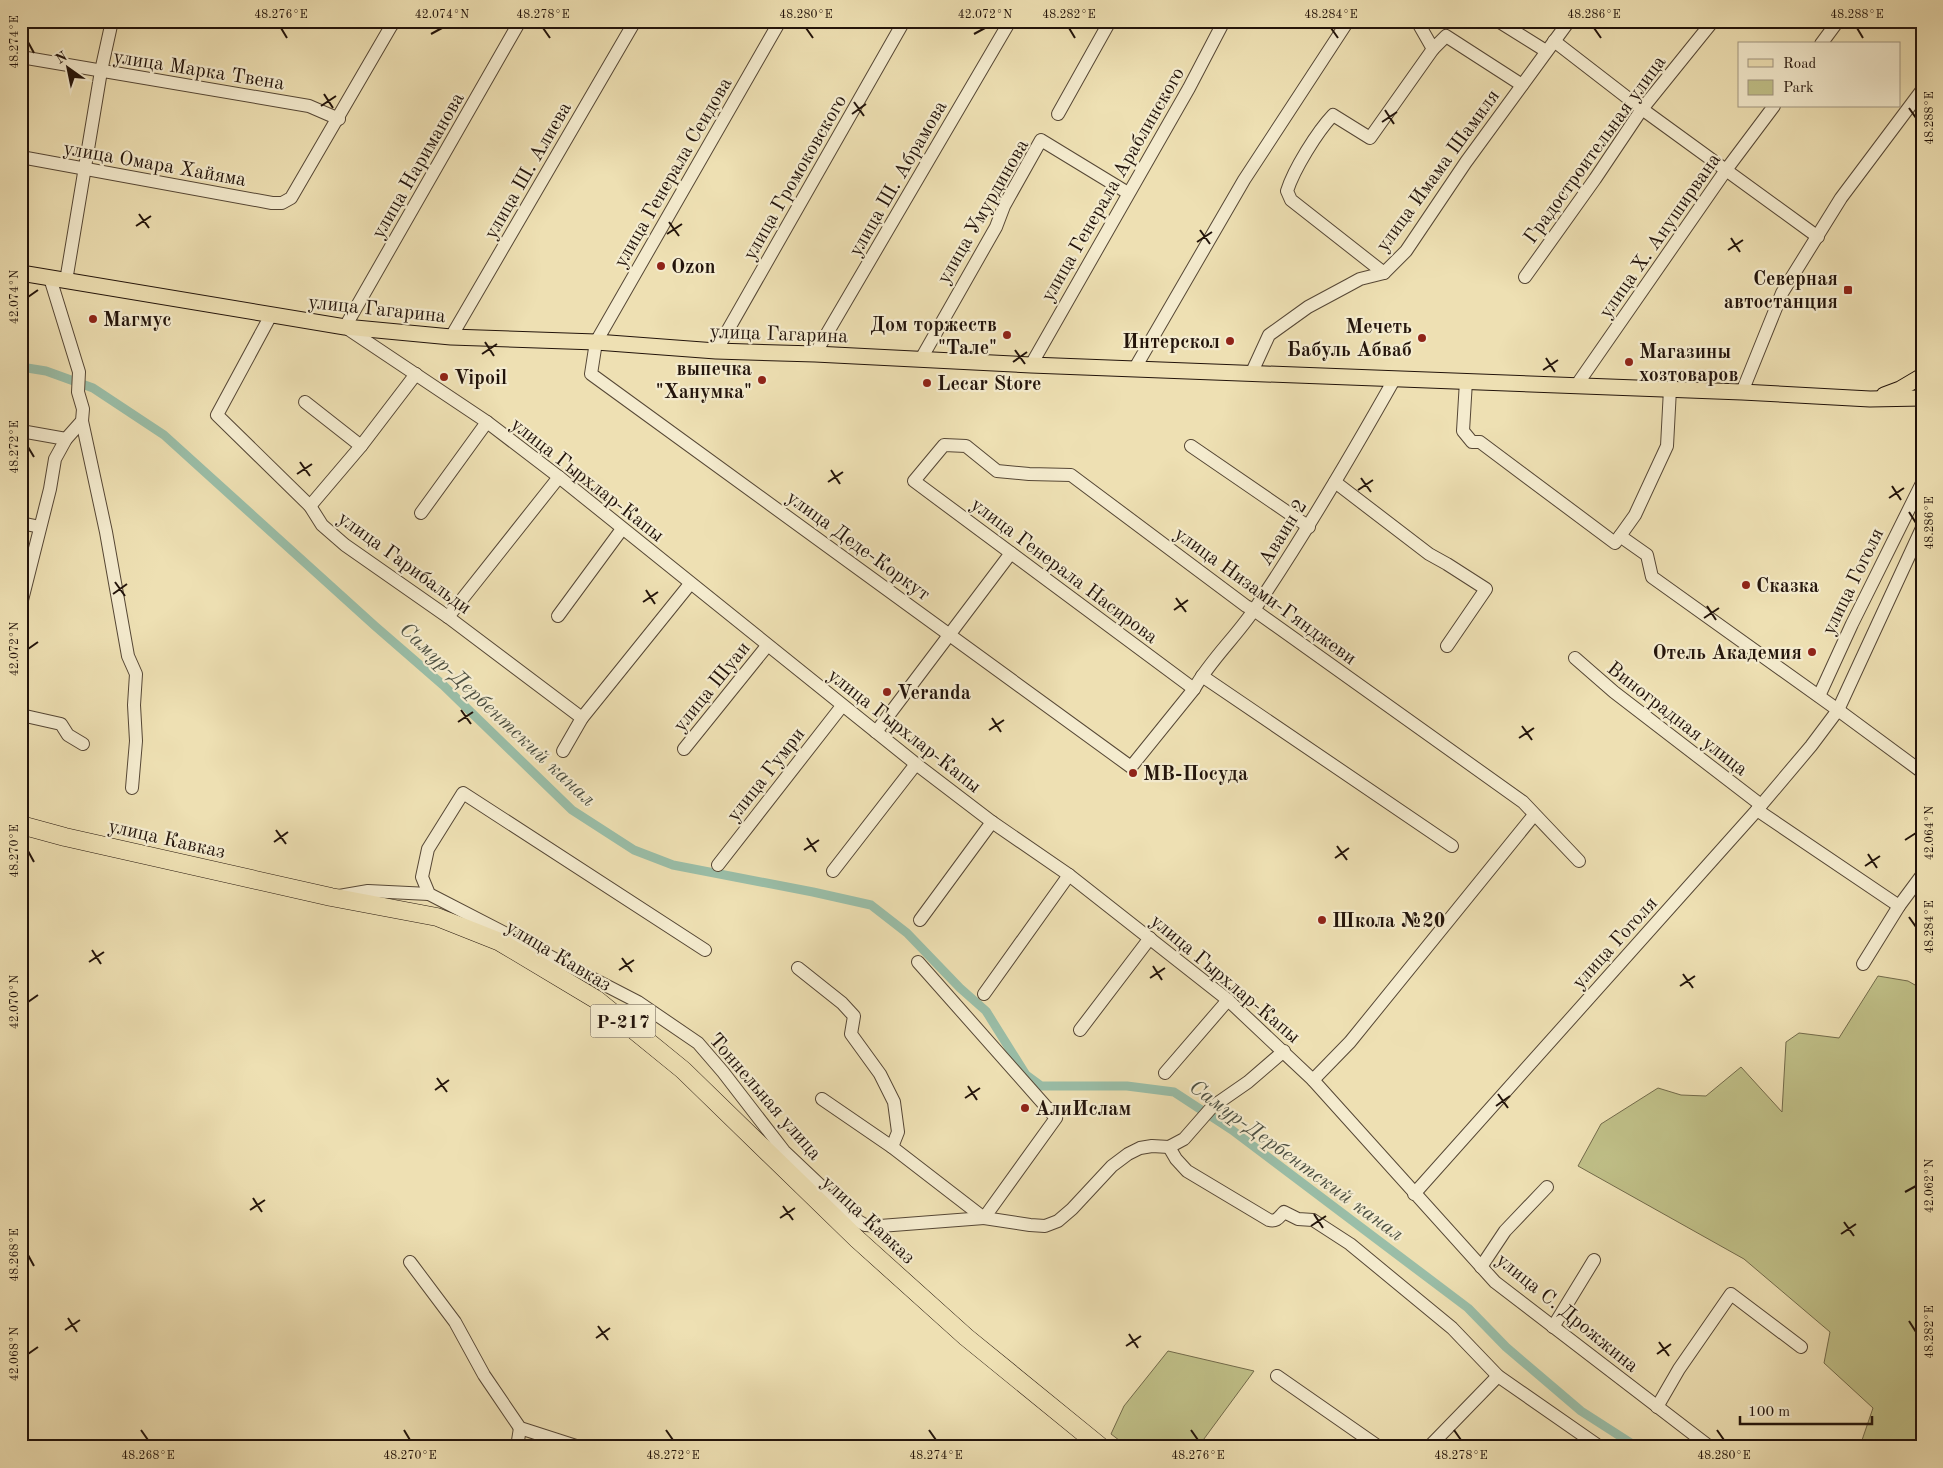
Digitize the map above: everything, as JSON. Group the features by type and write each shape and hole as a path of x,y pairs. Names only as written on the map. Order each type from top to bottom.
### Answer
{"highway":[{"name":"улица Кавказ","path":"21,825 65,837 331,897 437,917 500,942 597,1000 683,1070 857,1239 966,1337 1101,1447"}],"main road":[{"name":"улица Гагарина","path":"21,273 345,328 451,337 596,342 716,351 1031,365 1742,392 1870,400 1922,398"},
{"name":"улица Гагарина","path":"1870,400 1900,389 1922,376"}],"street":[{"path":"66,282 101,71 112,21"},
{"path":"339,118 393,23 378,21"},
{"name":"улица Нариманова","path":"345,328 520,21"},
{"name":"улица Ш. Алиева","path":"451,337 635,21"},
{"name":"улица Генерала Сеидова","path":"596,342 780,21"},
{"name":"улица Громоковского","path":"716,351 904,21"},
{"name":"улица Ш. Абрамова","path":"815,354 1010,21"},
{"path":"1058,114 1110,21"},
{"name":"улица Генерала Араблинского","path":"1031,365 1189,88 1224,21"},
{"path":"1135,368 1244,180 1348,21"},
{"path":"1417,21 1433,49"},
{"path":"1498,21 1546,51"},
{"name":"улица Имама Шамиля","path":"1252,372 1269,335 1285,322 1308,307 1360,279 1384,272 1406,251 1466,162 1569,21"},
{"name":"Градостроительная улица","path":"1525,276 1595,180 1642,108 1713,21"},
{"path":"1822,42 1838,21"},
{"path":"1384,272 1291,200 1287,191 1290,181 1326,122 1333,115 1370,138 1433,49 1446,36 1522,85"},
{"path":"1554,40 1642,108 1818,237"},
{"name":"улица Марка Твена","path":"21,57 309,106 339,118"},
{"path":"1742,392 1782,293 1841,198 1922,90"},
{"name":"улица Х. Ануширвана","path":"1576,386 1726,170 1772,108"},
{"name":"улица Омара Хайяма","path":"21,157 272,203 282,203 291,198 339,118"},
{"name":"улица Умурдинова","path":"921,359 996,227 1004,206 1041,140 1128,193"},
{"path":"50,278 79,372 78,392 83,410 82,421 104,523 128,656 136,674 134,705 136,741 132,788"},
{"name":"улица Гарибальди","path":"271,315 217,415 310,506 322,525 345,544 448,617 582,718"},
{"name":"улица Гырхлар-Капы","path":"345,328 486,422 558,477 916,764 992,822 1069,875 1228,1000 1313,1080 1414,1194"},
{"name":"улица Деде-Коркут","path":"596,342 591,374 1130,767"},
{"path":"310,506 361,446 416,374"},
{"name":"Аваин 2","path":"1130,767 1194,689 1254,610 1309,527 1395,378"},
{"path":"1466,381 1463,431 1472,442 1480,442 1618,540 1647,555 1652,577 1922,772"},
{"path":"1618,540 1635,514 1667,446 1670,389"},
{"path":"305,402 361,446"},
{"path":"21,604 50,489 55,460 66,439 82,421"},
{"path":"421,513 486,422"},
{"path":"21,431 66,439"},
{"name":"улица Низами-Гянджеви","path":"914,481 944,445 966,446 997,471 1071,476 1246,606 1523,802 1579,861"},
{"path":"1192,446 1309,527"},
{"path":"448,617 558,477"},
{"name":"улица Генерала Насирова","path":"914,481 1194,689"},
{"path":"1335,482 1429,554 1486,589 1447,646"},
{"name":"улица Гоголя","path":"1819,696 1852,624 1922,483"},
{"path":"21,523 40,527"},
{"name":"улица Гоголя","path":"1414,1194 1759,807 1838,710 1922,528"},
{"path":"558,616 622,529"},
{"path":"876,732 1011,553"},
{"path":"563,751 582,718 690,584"},
{"name":"улица Шуаи","path":"684,749 767,646"},
{"name":"Виноградная улица","path":"1575,658 1614,692 1759,807 1899,906"},
{"path":"1202,676 1452,846"},
{"name":"улица Гумри","path":"718,864 842,706"},
{"path":"21,715 61,724 68,735 83,744"},
{"path":"833,871 916,764"},
{"path":"331,897 368,891 428,894 422,877 428,849 463,793 705,950"},
{"path":"1313,1080 1350,1042 1534,815"},
{"path":"920,920 992,822"},
{"path":"984,994 1069,875"},
{"path":"1863,964 1899,906 1922,875"},
{"name":"Тоннельная улица","path":"428,894 638,1002 698,1043 784,1151 858,1221 865,1225 880,1226 984,1218 1045,1226 1058,1221 1072,1209 1112,1166 1128,1154 1140,1148 1152,1146 1169,1147"},
{"path":"1080,1030 1150,938"},
{"path":"822,1099 892,1147 984,1218 1056,1118 918,962"},
{"path":"798,968 842,1003 854,1016 851,1034 880,1074 894,1102 898,1132 892,1147"},
{"path":"1165,1073 1228,1000"},
{"path":"1284,1051 1248,1082 1212,1107 1196,1128 1184,1139 1169,1147 1176,1159 1187,1171 1269,1220 1278,1219 1284,1212 1298,1219 1309,1218 1350,1244 1452,1328 1498,1376 1600,1447"},
{"path":"1481,1267 1504,1231 1547,1187"},
{"name":"улица С. Дрожжина","path":"1414,1194 1494,1282 1710,1447"},
{"path":"857,1239 880,1226"},
{"path":"1553,1327 1594,1260"},
{"path":"410,1262 455,1322 484,1375 520,1428 579,1447"},
{"path":"1657,1407 1679,1369 1731,1294 1801,1347"},
{"path":"1277,1376 1379,1447"},
{"path":"1429,1447 1498,1376"},
{"path":"517,1447 520,1428"}],"green space":[{"path":"1878,976 1908,981 1922,989 1922,1447 1860,1446 1873,1408 1824,1363 1830,1332 1744,1259 1578,1166 1601,1124 1658,1088 1681,1095 1706,1096 1741,1067 1782,1112 1786,1042 1799,1033 1839,1038"},
{"path":"1168,1351 1254,1371 1198,1447 1128,1447 1111,1434 1124,1406"}],"waterway":[{"name":"Самур-Дербентский канал","path":"21,367 46,371 93,388 164,435 443,685 572,810 634,850 673,865 871,905 907,933 960,988 986,1011 1026,1075 1041,1086 1127,1086 1174,1092 1232,1130 1468,1308 1506,1347 1581,1411 1637,1447"}],"place":[{"name":"Ozon","path":"661,266"},
{"name":"Северная автостанция","path":"1848,290"},
{"name":"Магмус","path":"93,319"},
{"name":"Дом торжеств \"Тале\"","path":"1007,335"},
{"name":"Мечеть Бабуль Абваб","path":"1422,338"},
{"name":"Интерскол","path":"1230,341"},
{"name":"Магазины хозтоваров","path":"1629,362"},
{"name":"Vipoil","path":"444,377"},
{"name":"выпечка \"Ханумка\"","path":"762,380"},
{"name":"Lecar Store","path":"927,383"},
{"name":"Сказка","path":"1746,585"},
{"name":"Отель Академия","path":"1812,652"},
{"name":"Veranda","path":"887,692"},
{"name":"МВ-Посуда","path":"1133,773"},
{"name":"Школа №20","path":"1322,920"},
{"name":"АлиИслам","path":"1025,1108"}]}
